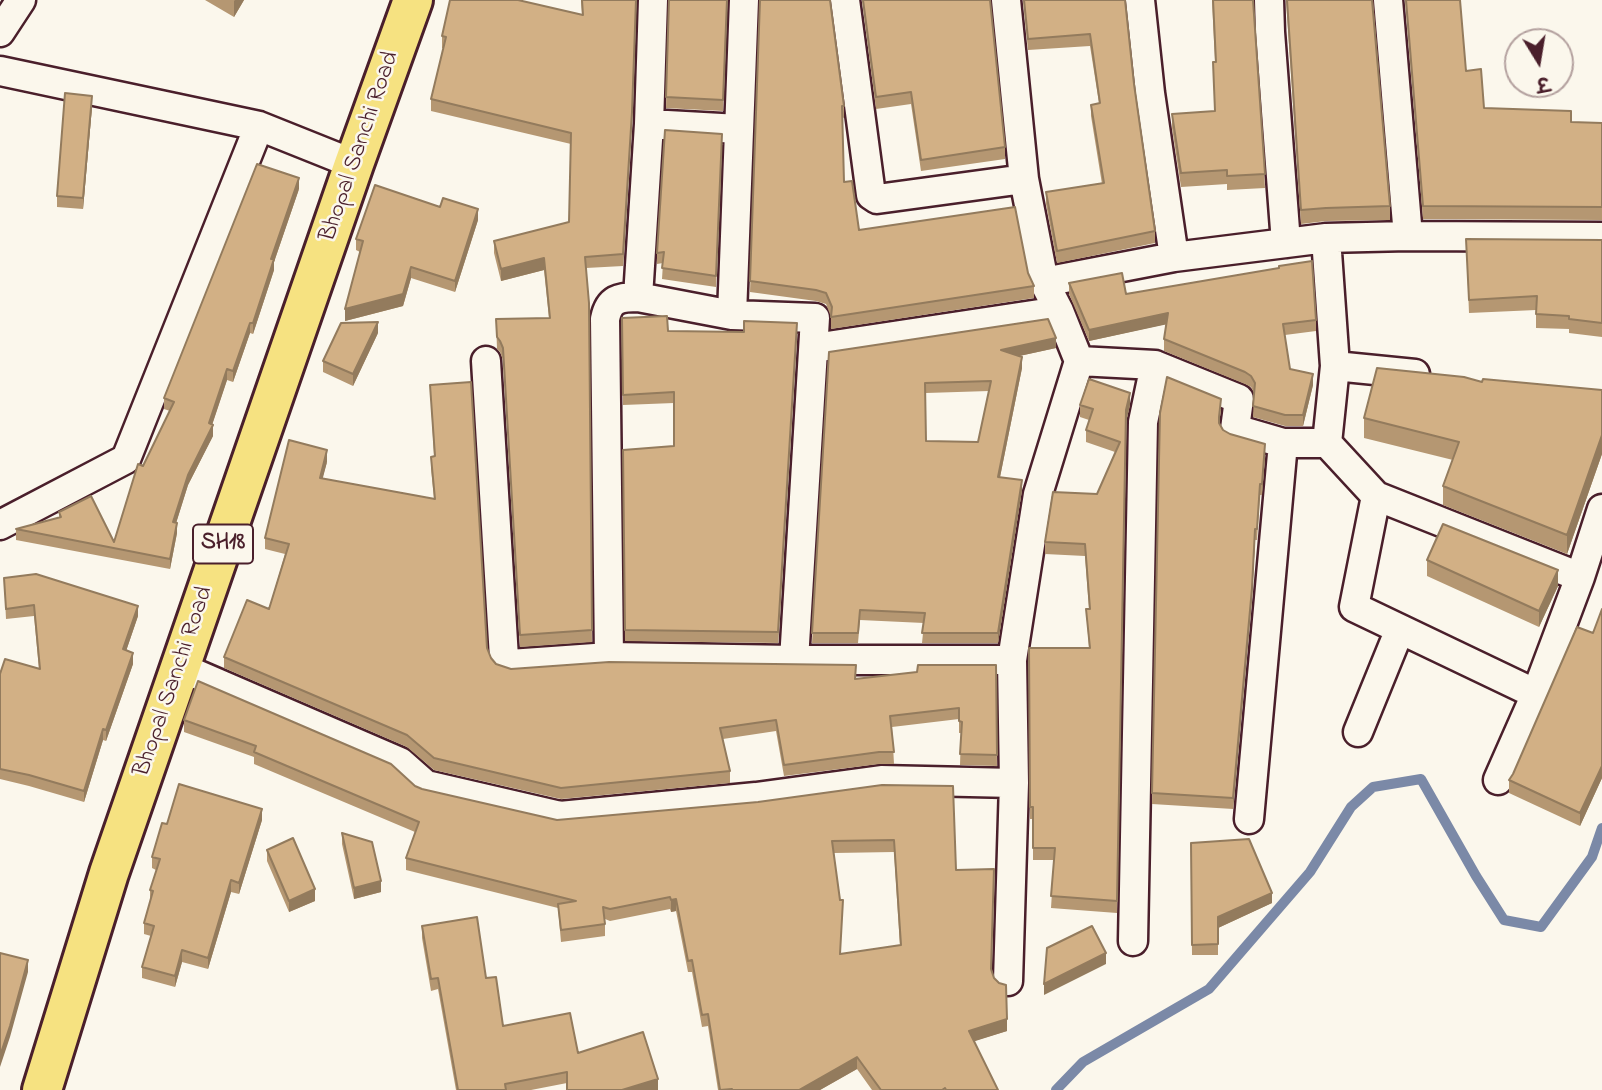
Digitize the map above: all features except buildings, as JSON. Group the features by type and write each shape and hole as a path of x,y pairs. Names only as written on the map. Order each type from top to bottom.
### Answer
{"main road":[{"name":"Bhopal Sanchi Road","path":"42,1090 108,873 413,0"}],"street":[{"path":"0,32 21,0"},
{"path":"638,297 649,124 653,0"},
{"path":"732,315 744,0"},
{"path":"845,0 871,195 877,199 1024,180"},
{"path":"1006,0 1024,180 1044,282 1079,361 1038,494 1012,660 1014,783 1008,981"},
{"path":"1140,0 1150,93 1174,257"},
{"path":"1269,0 1286,243"},
{"path":"1388,0 1408,236"},
{"path":"0,71 259,126 354,164"},
{"path":"649,124 739,129"},
{"path":"0,525 126,459 259,126"},
{"path":"1044,282 1174,257 1326,238 1602,237"},
{"path":"1326,238 1335,366 1327,443"},
{"path":"609,657 605,319 608,308 615,301 638,297 732,315 815,318 794,660"},
{"path":"814,348 1059,311"},
{"path":"486,361 506,663 609,657 1012,660"},
{"path":"1079,361 1155,365 1239,399 1235,429 1283,443 1327,443 1376,496 1580,578"},
{"path":"1133,941 1143,422 1155,365"},
{"path":"1335,366 1442,377"},
{"path":"1249,820 1283,443"},
{"path":"1376,496 1354,607 1536,694"},
{"path":"1498,780 1536,694 1580,578 1602,509"},
{"path":"1358,732 1400,629"},
{"path":"180,667 400,762 426,785 560,816 756,797 881,780 1014,783"}],"waterway":[{"path":"1056,1090 1083,1062 1209,989 1310,872 1351,807 1373,787 1421,779 1504,920 1541,927 1592,857 1602,828"}]}
